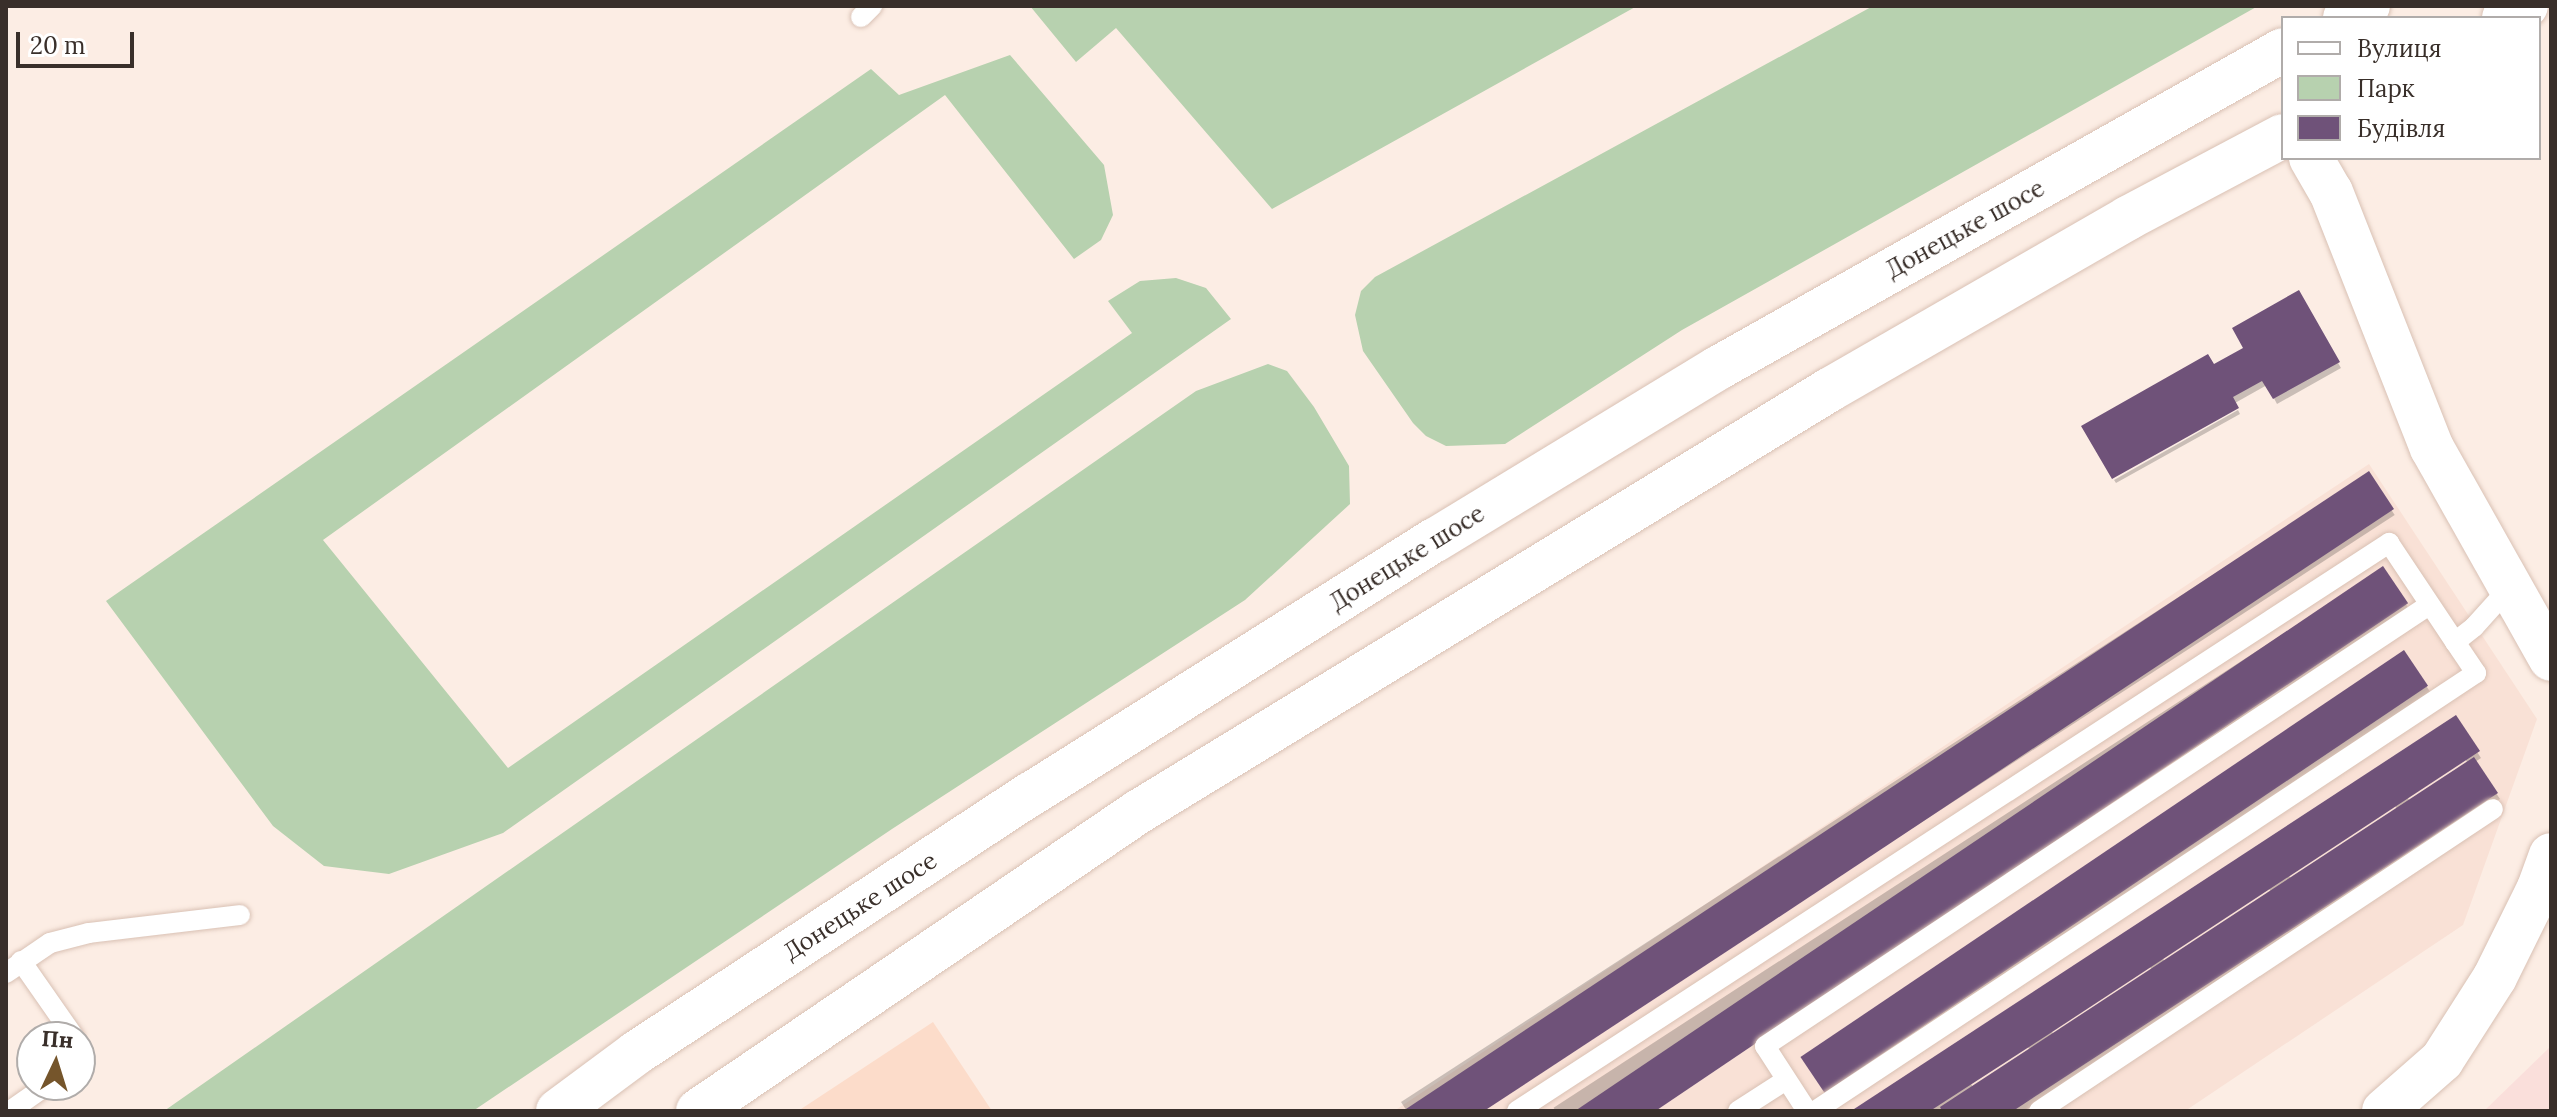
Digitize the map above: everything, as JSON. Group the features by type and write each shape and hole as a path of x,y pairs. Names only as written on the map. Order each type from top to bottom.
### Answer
{"main road":[{"path":"2349,16 2368,6"},
{"path":"2508,16 2526,6"},
{"name":"Донецьке шосе","path":"558,1111 636,1053 1031,794 1435,540 1718,368 2281,51"},
{"path":"698,1111 1151,804 1829,390 2128,218 2281,137"},
{"path":"2312,160 2331,192 2432,448 2551,659"},
{"path":"2384,1111 2442,1060 2495,977 2539,888 2551,855"}],"lane":[{"path":"1517,1111 2389,543 2476,673 1815,1111"},
{"path":"2455,642 2474,627 2510,587"},
{"path":"1807,1111 1765,1046 2429,605"},
{"path":"2052,1107 2493,809"},
{"path":"60,1021 14,967 50,943 89,933 240,915"},
{"path":"1738,1111 1786,1080"}],"shaded area":[{"path":"2369,464 2537,719 2463,925 2185,1111 1394,1111"},
{"path":"933,1022 992,1111 798,1111"},
{"path":"2551,1046 2551,1111 2484,1111"}],"green space":[{"path":"1030,6 1637,6 1272,209 1116,28 1076,62"},
{"path":"1873,6 2258,6 1682,330 1505,444 1446,446 1426,436 1413,423 1363,351 1355,315 1361,291 1375,277"},
{"path":"1010,55 1104,165 1113,215 1101,240 1074,259 945,95 323,540 508,768 1132,333 1108,301 1140,281 1176,278 1206,288 1231,319 503,833 389,874 324,866 273,826 106,601 871,69 899,95"},
{"path":"1268,364 1287,371 1314,407 1349,466 1350,504 1245,600 892,829 473,1111 164,1111 1196,391"}],"building":[{"path":"2299,290 2340,362 2273,399 2262,381 2233,397 2239,408 2112,479 2081,426 2208,354 2214,364 2243,348 2232,328"},
{"path":"2369,471 2394,509 1773,921 1484,1111 1403,1111"},
{"path":"2383,566 2408,603 1655,1111 1575,1111"},
{"path":"2404,650 2428,686 1825,1093 1800,1057"},
{"path":"2456,715 2480,751 2049,1034 1930,1111 1851,1111"},
{"path":"2474,757 2498,793 2013,1111 1942,1111 1940,1107"}]}
